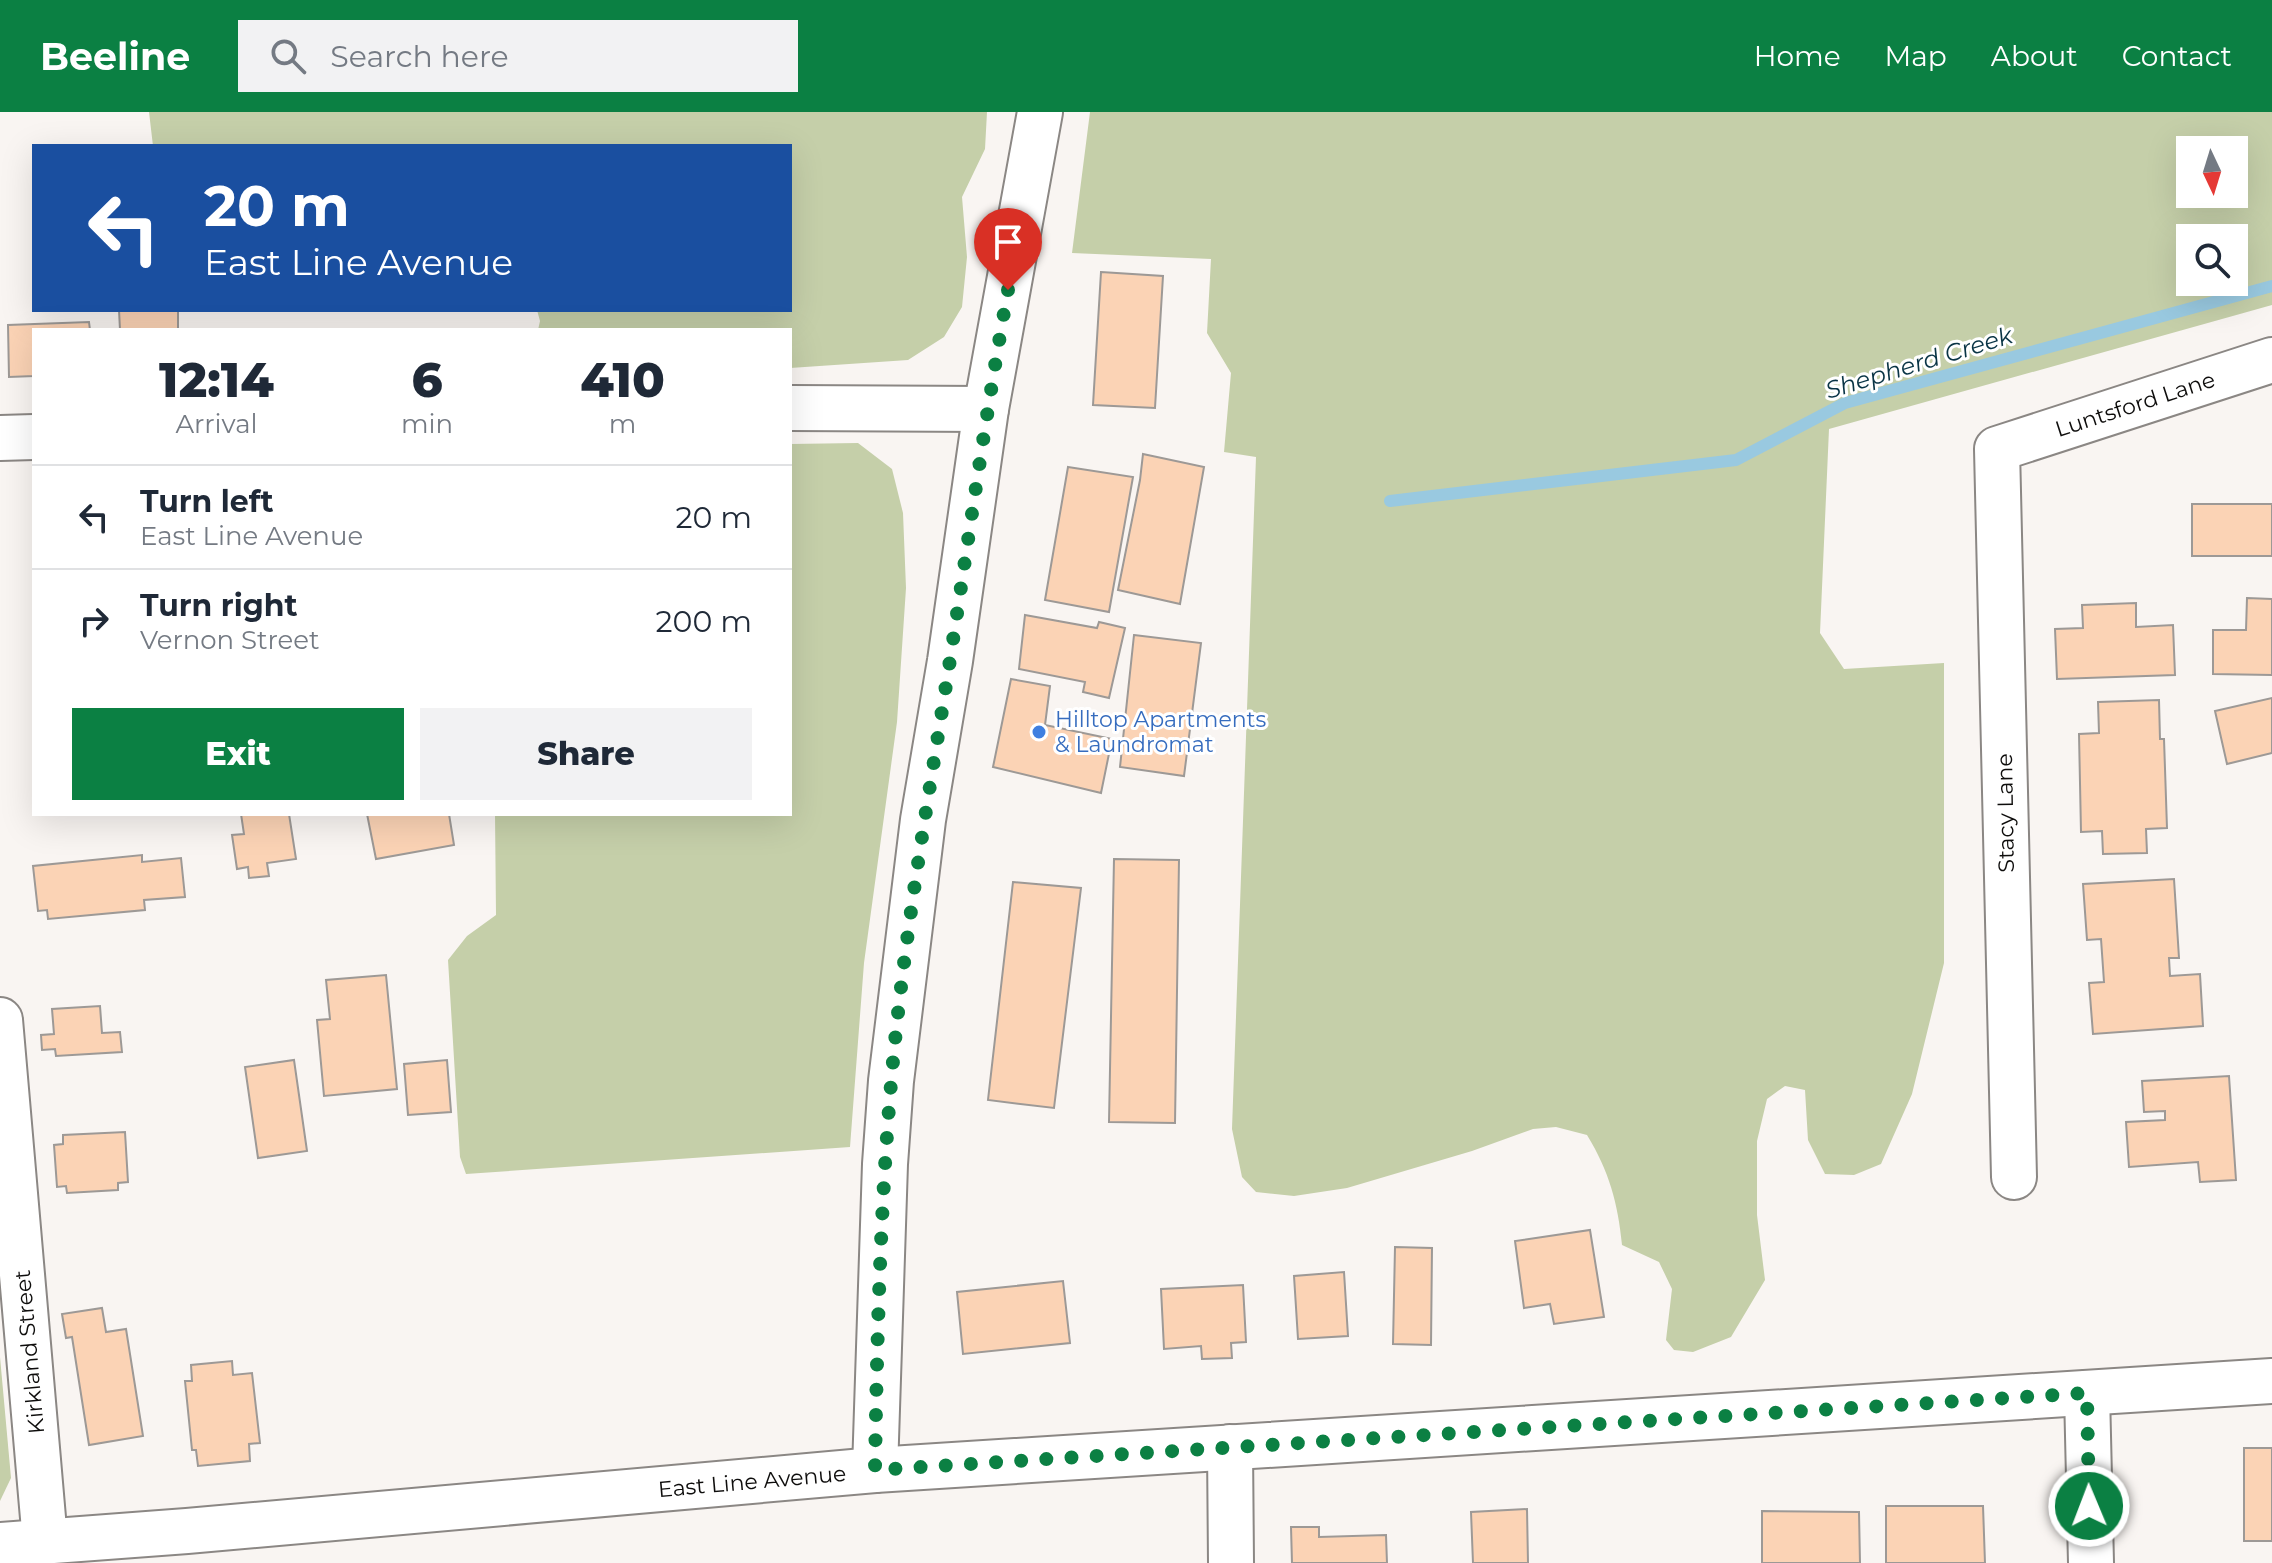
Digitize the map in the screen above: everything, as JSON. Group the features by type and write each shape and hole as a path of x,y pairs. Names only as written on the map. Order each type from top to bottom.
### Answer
{"street":[{"path":"875,1470 885,1164 891,1081 923,820 950,661 986,409 1040,112"},
{"name":"Luntsford Lane","path":"1997,449 2272,360"},
{"path":"792,408 986,409"},
{"path":"0,438 32,437"},
{"name":"Stacy Lane","path":"1997,449 2014,1177"},
{"name":"Kirkland Street","path":"0,1020 45,1541"},
{"name":"East Line Avenue","path":"0,1545 45,1541 188,1547 875,1470 2272,1381"},
{"path":"2087,1393 2091,1563"},
{"path":"1230,1447 1231,1563"}],"green space":[{"path":"149,112 987,112 985,149 962,197 967,257 962,307 944,337 908,360 792,368 792,328 538,328 538,312 792,312 792,144 153,144"},
{"path":"1090,112 2272,112 2272,305 1829,429 1820,633 1844,669 1944,663 1944,963 1912,1094 1881,1164 1854,1175 1825,1174 1808,1140 1805,1090 1785,1086 1767,1099 1757,1141 1757,1215 1765,1280 1731,1337 1693,1352 1674,1350 1666,1340 1672,1289 1659,1262 1622,1245 1611,1188 1587,1135 1556,1127 1533,1129 1472,1151 1347,1188 1294,1196 1256,1192 1242,1177 1232,1129 1256,457 1224,452 1231,373 1207,333 1211,259 1072,253"},
{"path":"858,443 892,469 903,513 906,588 897,722 864,963 850,1147 466,1174 460,1157 448,960 467,936 496,915 495,816 792,816 792,444"},
{"path":"0,1357 11,1478 0,1501"}],"building":[{"path":"1101,272 1163,276 1155,408 1093,405"},
{"path":"119,312 178,312 178,328 120,328"},
{"path":"89,322 90,328 32,328 32,376 9,377 8,325"},
{"path":"1143,454 1204,467 1180,604 1118,590"},
{"path":"1068,467 1133,477 1109,612 1045,600"},
{"path":"2192,504 2272,504 2272,556 2192,556"},
{"path":"2247,598 2272,599 2272,675 2213,674 2213,630 2246,630"},
{"path":"2136,603 2136,627 2173,625 2175,675 2057,679 2055,629 2083,628 2082,605"},
{"path":"1025,615 1097,628 1099,622 1125,628 1109,698 1083,692 1085,682 1019,669"},
{"path":"1134,635 1201,643 1184,776 1120,767"},
{"name":"Hilltop Apartments & Laundromat","path":"1011,679 1050,686 1045,725 1112,739 1101,793 993,767"},
{"path":"2272,698 2272,753 2227,764 2215,711"},
{"path":"2159,700 2160,739 2164,739 2167,828 2146,829 2147,853 2103,854 2102,831 2081,832 2079,734 2099,733 2098,702"},
{"path":"241,816 289,816 296,859 267,863 269,876 249,878 248,867 237,869 232,835 244,834"},
{"path":"367,816 449,816 454,845 376,859"},
{"path":"142,855 142,862 181,858 185,897 144,900 145,910 48,919 47,910 38,911 33,866"},
{"path":"1114,859 1179,860 1175,1123 1109,1122"},
{"path":"2174,879 2179,958 2169,958 2170,976 2200,974 2203,1026 2093,1034 2089,983 2104,982 2101,939 2087,940 2083,884"},
{"path":"1013,882 1081,888 1054,1108 988,1100"},
{"path":"386,975 397,1089 324,1096 317,1020 330,1019 326,980"},
{"path":"100,1006 102,1033 120,1032 122,1052 56,1056 55,1049 42,1050 41,1035 54,1034 52,1009"},
{"path":"294,1060 307,1151 258,1158 245,1067"},
{"path":"447,1060 451,1112 408,1115 404,1064"},
{"path":"2229,1076 2236,1180 2200,1182 2198,1162 2129,1167 2126,1122 2165,1120 2165,1111 2144,1112 2142,1081"},
{"path":"125,1132 128,1182 118,1183 118,1190 67,1193 66,1186 57,1187 54,1145 63,1144 63,1135"},
{"path":"1590,1230 1604,1317 1554,1324 1550,1304 1524,1308 1515,1241"},
{"path":"1395,1247 1432,1248 1431,1345 1393,1344"},
{"path":"1344,1272 1348,1336 1298,1339 1294,1276"},
{"path":"1063,1281 1070,1343 963,1354 957,1292"},
{"path":"1243,1285 1246,1342 1231,1343 1232,1358 1202,1359 1201,1346 1164,1349 1161,1289"},
{"path":"102,1308 106,1332 126,1329 143,1436 89,1445 72,1337 66,1338 62,1314"},
{"path":"232,1361 233,1375 252,1373 260,1443 249,1444 250,1461 198,1466 196,1450 192,1450 185,1381 192,1381 191,1365"},
{"path":"2244,1448 2272,1448 2272,1541 2244,1541"},
{"path":"1886,1506 1983,1506 1985,1563 1886,1563"},
{"path":"1527,1509 1528,1563 1473,1563 1471,1512"},
{"path":"1762,1511 1859,1512 1860,1563 1762,1563"},
{"path":"1291,1527 1319,1527 1319,1537 1386,1535 1387,1563 1292,1563"}],"waterway":[{"name":"Shepherd Creek","path":"1390,501 1736,460 1845,403 2272,286"}],"place":[{"name":"Hilltop Apartments & Laundromat","path":"1039,732"}],"route":[{"path":"1008,290 986,409 950,661 923,820 891,1081 885,1164 875,1470 2087,1393 2089,1506"}]}
